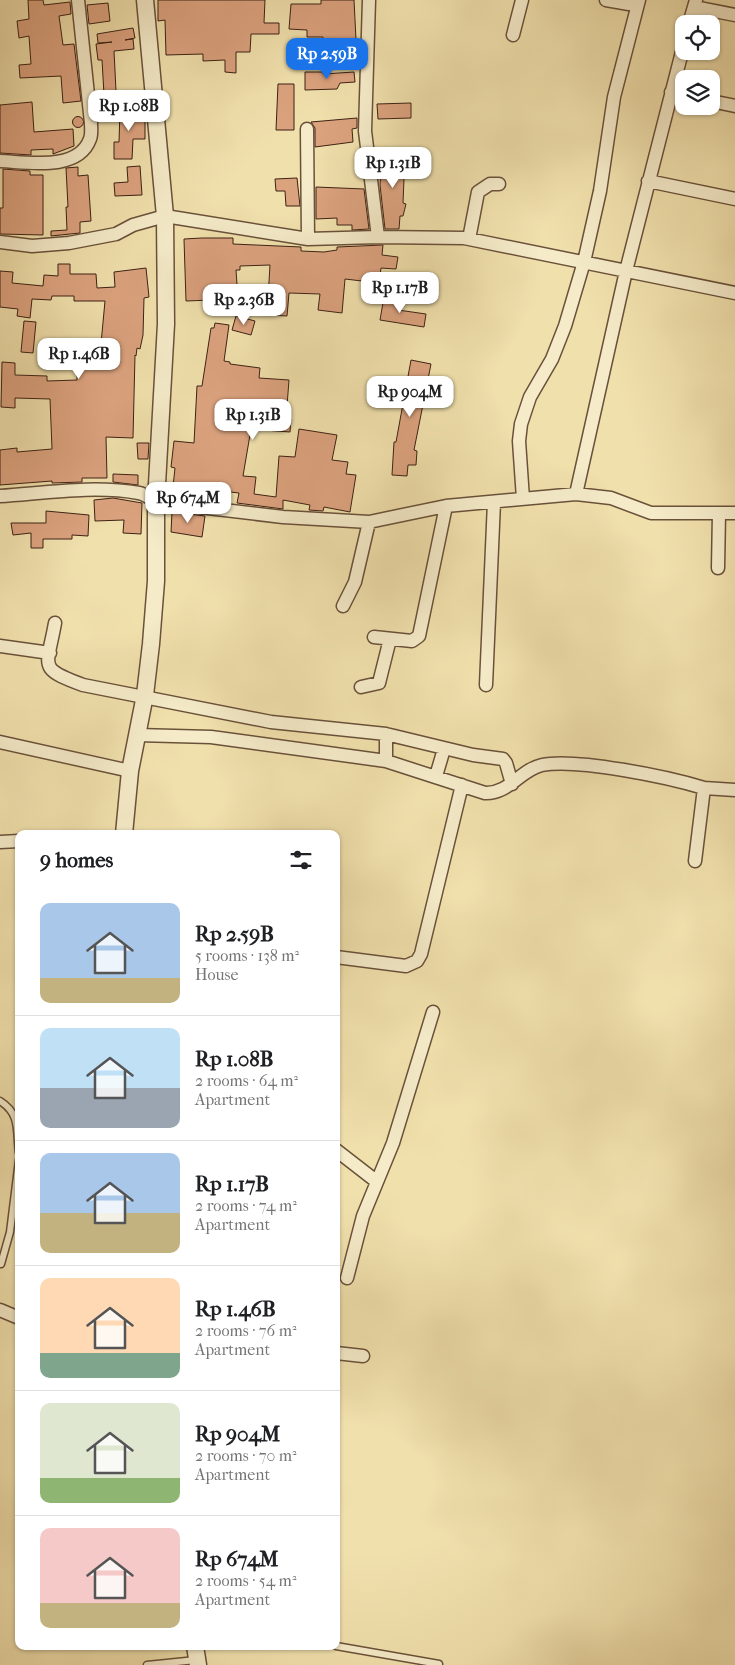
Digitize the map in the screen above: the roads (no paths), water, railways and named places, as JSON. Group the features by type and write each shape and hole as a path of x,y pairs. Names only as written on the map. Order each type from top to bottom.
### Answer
{"street":[{"path":"0,161 53,163 68,160 81,152 90,139 91,123 78,0"},
{"path":"124,830 130,771 145,695 156,581 156,502 166,324 164,216 144,0"},
{"path":"370,0 365,131 378,236"},
{"path":"513,35 522,0"},
{"path":"606,0 628,4 639,0"},
{"path":"523,499 519,441 521,424 528,402 552,359 584,262 600,191 614,98 639,0"},
{"path":"695,4 735,15"},
{"path":"576,494 626,271 680,60"},
{"path":"671,92 675,93"},
{"path":"720,103 735,106"},
{"path":"307,129 308,240"},
{"path":"648,181 735,199"},
{"path":"469,239 478,192 490,184 499,184"},
{"path":"0,242 32,246 69,243 116,234 133,225 164,216 308,240 378,236 469,239 735,293"},
{"path":"0,496 83,490 141,493 156,502 283,517 369,522 446,506 576,494 612,498 650,513 735,513"},
{"path":"486,685 494,502"},
{"path":"374,637 412,641 419,636 446,506"},
{"path":"718,568 719,513"},
{"path":"344,606 355,582 369,522"},
{"path":"55,623 49,670 54,674 83,685 145,695 258,731 387,758 437,772 462,785 485,793 492,793 509,775 555,764 578,765 672,779 704,788 735,790"},
{"path":"361,687 379,683 390,639"},
{"path":"0,646 50,653"},
{"path":"139,725 211,737 258,731 326,729 386,737 442,751 503,759 509,775"},
{"path":"386,737 387,758"},
{"path":"0,742 130,771"},
{"path":"437,772 442,751"},
{"path":"340,958 406,966 417,961 421,954 450,827 462,785"},
{"path":"695,861 704,788"},
{"path":"0,842 15,841"},
{"path":"347,1278 362,1216 393,1143 433,1012"},
{"path":"340,1153 376,1181"},
{"path":"0,1310 15,1316"},
{"path":"340,1353 363,1356"}],"lane":[{"path":"0,1102 10,1108 15,1118"},
{"path":"1,1264 10,1232 15,1192"},
{"path":"340,1647 439,1664"},
{"path":"147,1665 197,1657"}]}
